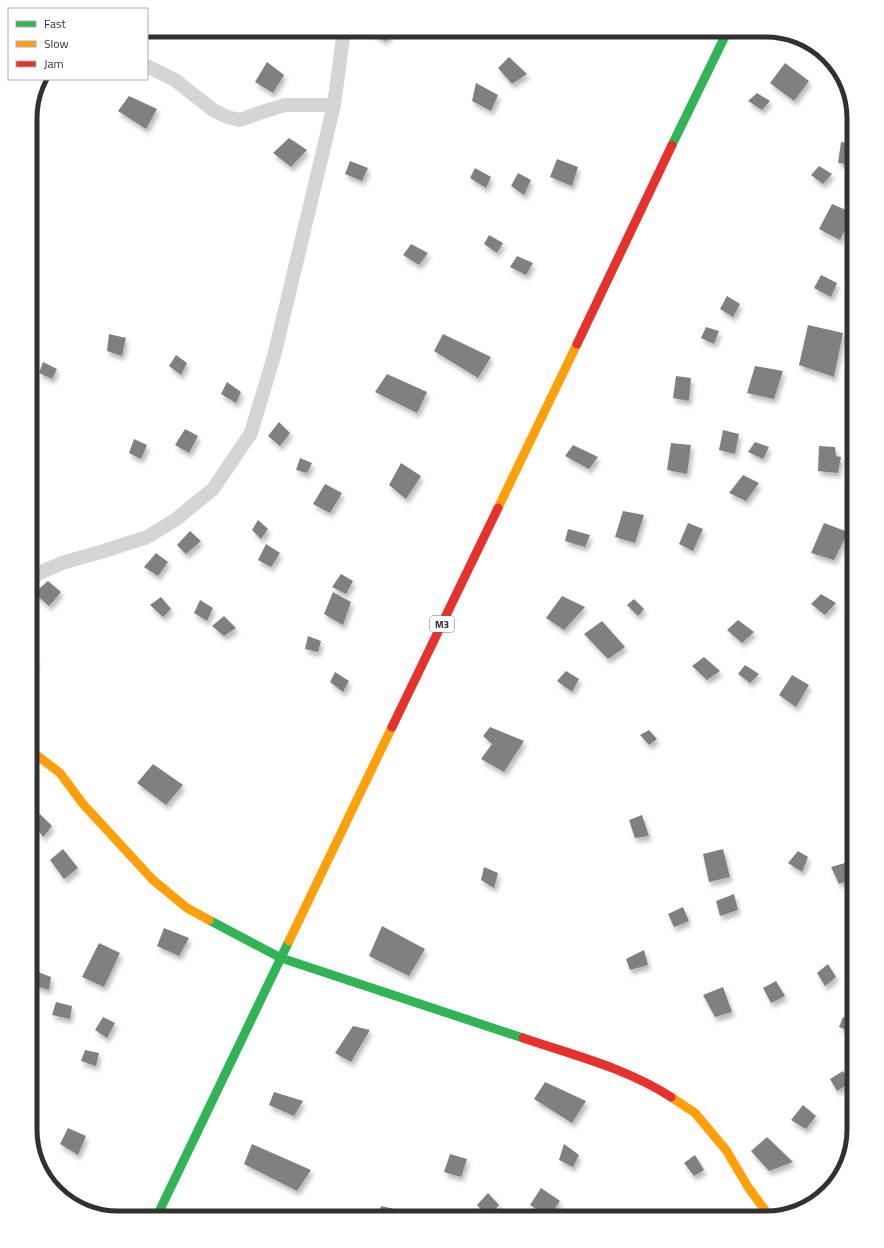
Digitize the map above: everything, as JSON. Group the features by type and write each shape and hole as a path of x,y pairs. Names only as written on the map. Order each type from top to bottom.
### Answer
{"main road":[{"name":"M3","path":"159,1211 725,37"},
{"path":"37,755 60,773 83,804 153,880 187,908 281,958 621,1071 657,1088 695,1113 726,1150 748,1187 766,1211"}],"street":[{"path":"37,574 62,563 104,552 147,537 175,520 213,489 251,434 274,356 334,104 343,37"},
{"path":"148,66 175,80 213,110 227,117 240,120 285,105 334,104"}],"building":[{"path":"379,37 388,37 385,41"},
{"path":"509,57 527,74 512,84 498,68"},
{"path":"267,62 284,75 273,93 255,82"},
{"path":"785,63 809,81 794,101 770,83"},
{"path":"476,83 498,95 491,111 472,101"},
{"path":"757,93 770,101 762,110 748,101"},
{"path":"129,96 157,109 146,129 118,111"},
{"path":"289,138 307,150 291,167 273,153"},
{"path":"841,142 847,143 847,164 838,163"},
{"path":"557,159 578,167 572,186 550,177"},
{"path":"350,161 368,168 362,181 345,174"},
{"path":"819,166 832,174 823,184 811,175"},
{"path":"475,168 491,177 486,188 470,178"},
{"path":"518,173 531,180 524,195 511,186"},
{"path":"832,204 847,210 847,225 840,240 819,229"},
{"path":"489,235 503,243 497,253 484,244"},
{"path":"411,244 428,253 419,265 403,255"},
{"path":"517,256 533,263 526,275 510,267"},
{"path":"821,275 837,283 831,297 814,288"},
{"path":"727,296 740,304 733,317 720,309"},
{"path":"808,325 843,333 834,377 799,365"},
{"path":"706,327 719,331 714,344 701,338"},
{"path":"109,334 126,338 122,356 107,351"},
{"path":"443,334 491,357 478,378 434,351"},
{"path":"176,355 187,363 181,375 169,366"},
{"path":"43,362 57,369 52,379 39,373"},
{"path":"755,366 783,371 774,399 747,393"},
{"path":"387,374 427,392 417,413 375,392"},
{"path":"676,376 691,378 689,401 673,398"},
{"path":"227,382 241,392 236,403 221,394"},
{"path":"279,422 290,433 280,446 268,436"},
{"path":"185,429 198,436 189,453 175,445"},
{"path":"723,430 739,434 735,454 719,450"},
{"path":"134,439 147,445 141,459 129,453"},
{"path":"755,442 769,447 763,459 748,452"},
{"path":"671,443 691,445 687,474 667,470"},
{"path":"573,445 598,457 589,469 565,456"},
{"path":"819,446 835,447 836,456 841,457 838,473 818,471"},
{"path":"300,458 312,463 307,473 296,470"},
{"path":"401,463 421,476 406,499 389,485"},
{"path":"743,475 759,483 746,501 729,493"},
{"path":"325,484 342,493 330,513 313,504"},
{"path":"623,511 644,515 635,543 615,537"},
{"path":"258,520 268,529 261,539 252,530"},
{"path":"688,523 703,529 693,551 679,544"},
{"path":"824,523 847,532 834,560 811,553"},
{"path":"568,529 590,535 585,547 565,541"},
{"path":"190,531 201,541 186,554 177,545"},
{"path":"266,544 280,553 271,567 258,560"},
{"path":"156,553 168,562 158,576 144,567"},
{"path":"341,574 353,581 346,594 332,587"},
{"path":"48,581 61,592 49,606 37,596 37,590"},
{"path":"333,592 351,602 343,625 324,614"},
{"path":"821,594 836,603 825,615 811,604"},
{"path":"562,596 585,607 564,630 546,618"},
{"path":"161,597 171,609 163,617 150,605"},
{"path":"634,599 644,609 638,616 627,605"},
{"path":"200,600 213,608 207,621 194,613"},
{"path":"224,616 236,628 224,636 212,626"},
{"path":"738,620 754,632 742,643 727,630"},
{"path":"602,621 625,647 608,659 584,634"},
{"path":"308,636 321,641 318,652 305,649"},
{"path":"704,657 720,671 707,680 692,666"},
{"path":"745,665 759,674 750,683 738,674"},
{"path":"566,671 579,679 572,692 557,681"},
{"path":"335,672 349,681 343,692 330,682"},
{"path":"792,675 809,685 796,707 779,695"},
{"path":"490,727 524,741 504,772 481,759 492,744 483,736"},
{"path":"649,730 657,739 649,745 640,735"},
{"path":"153,764 183,785 166,805 137,783"},
{"path":"40,814 52,826 43,837 37,829 37,818"},
{"path":"642,815 649,836 635,838 629,820"},
{"path":"63,849 78,868 64,879 50,860"},
{"path":"723,849 730,877 709,882 703,854"},
{"path":"798,851 808,857 802,872 788,863"},
{"path":"845,863 847,868 847,881 839,884 831,867"},
{"path":"484,867 498,873 494,888 481,880"},
{"path":"734,894 738,910 720,916 716,901"},
{"path":"683,907 689,921 674,927 668,914"},
{"path":"382,926 425,949 409,976 369,956"},
{"path":"164,928 189,938 179,956 157,946"},
{"path":"99,943 120,953 104,987 82,977"},
{"path":"644,950 648,965 630,970 626,959"},
{"path":"828,964 836,977 825,986 817,973"},
{"path":"38,972 51,977 49,990 37,987"},
{"path":"776,981 785,996 771,1003 763,988"},
{"path":"723,987 732,1012 715,1017 703,995"},
{"path":"56,1002 72,1006 70,1019 52,1015"},
{"path":"103,1017 115,1023 107,1038 95,1030"},
{"path":"843,1017 847,1018 847,1030 839,1027"},
{"path":"353,1026 370,1030 351,1062 335,1053"},
{"path":"85,1050 99,1053 96,1066 81,1061"},
{"path":"843,1071 847,1078 847,1085 837,1091 830,1079"},
{"path":"545,1082 586,1101 572,1123 534,1099"},
{"path":"274,1092 303,1101 294,1116 269,1105"},
{"path":"803,1105 816,1116 806,1129 791,1120"},
{"path":"68,1128 86,1136 78,1155 60,1144"},
{"path":"767,1137 793,1162 769,1171 751,1151"},
{"path":"252,1144 311,1170 297,1191 244,1164"},
{"path":"564,1144 579,1155 573,1167 559,1160"},
{"path":"450,1154 467,1159 461,1177 444,1172"},
{"path":"695,1155 704,1170 694,1176 684,1163"},
{"path":"541,1188 560,1201 553,1211 540,1211 530,1205"},
{"path":"488,1193 499,1205 494,1211 482,1211 477,1205"},
{"path":"381,1206 403,1211 380,1211"}],"traffic: fast":[{"path":"672,145 725,37"},
{"path":"209,920 281,958 523,1038"},
{"path":"159,1211 289,941"}],"traffic: slow":[{"path":"498,508 577,344"},
{"path":"289,941 392,727"},
{"path":"37,755 60,773 83,804 153,880 187,908 209,920"},
{"path":"671,1097 695,1113 726,1150 748,1187 766,1211"}],"traffic: jam":[{"path":"577,344 672,145"},
{"path":"392,727 498,508"},
{"path":"523,1038 618,1070 671,1097"}]}
